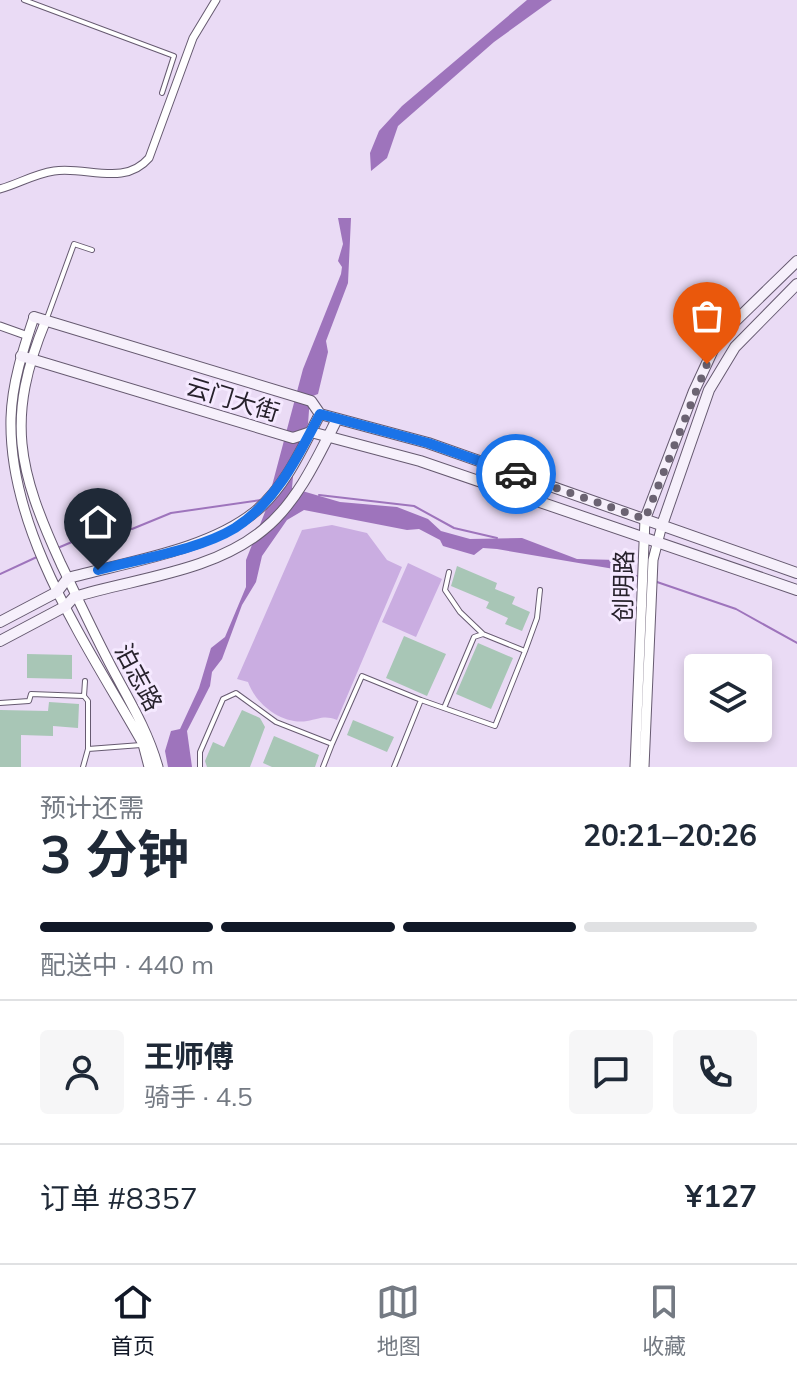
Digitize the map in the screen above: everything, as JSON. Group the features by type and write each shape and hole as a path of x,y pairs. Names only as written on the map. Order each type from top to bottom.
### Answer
{"main road":[{"name":"创明路","path":"645,519 694,391 719,337 797,261"},
{"name":"创明路","path":"662,525 709,390 735,347 797,284"},
{"name":"云门大街","path":"34,317 311,401 320,414 428,443 797,573"},
{"name":"云门大街","path":"26,357 293,438 311,432 420,461 797,590"},
{"path":"0,622 56,589 68,578 219,535 246,519 267,499 296,461 320,414"},
{"path":"0,641 66,606 74,597 221,556 264,530 285,507 313,465 337,419"}],"street":[{"path":"0,189 57,170 117,174 141,168 149,158 193,38 216,0"},
{"path":"26,357 34,317"},
{"path":"26,357 46,320"},
{"path":"0,326 28,336"},
{"name":"泊志路","path":"26,357 20,415 22,462 44,528 74,597 150,740 158,767"},
{"name":"泊志路","path":"26,357 13,397 11,440 14,463 34,535 56,589 143,744 149,767"},
{"name":"创明路","path":"644,767 651,599 645,519"},
{"name":"创明路","path":"635,767 641,596 648,558 662,525"}],"lane":[{"path":"24,0 174,56 162,93"},
{"path":"46,320 74,244 92,250"},
{"path":"449,572 445,590 449,599 483,634 525,651"},
{"path":"323,767 362,676 495,726 537,618 540,590"},
{"path":"444,708 471,643 483,634"},
{"path":"83,767 88,749 85,681"},
{"path":"0,703 29,701 31,694 84,696"},
{"path":"200,767 200,752 227,695 240,695 276,722 332,744"},
{"path":"394,767 421,700"},
{"path":"88,749 143,744"}],"shaded area":[{"path":"527,0 552,0 494,42 398,126 387,158 371,171 370,153 379,131 402,106"},
{"path":"338,218 351,218 348,283 326,341 328,352 318,394 310,397 308,424 295,454 292,488 340,502 397,507 428,519 441,531 470,539 522,538 577,559 617,560 614,569 497,549 483,548 474,555 443,546 440,540 419,529 407,530 304,510 287,520 262,556 256,582 242,605 222,659 212,672 210,686 187,731 192,767 168,767 165,751 171,731 180,729 199,688 211,648 225,637 246,587 246,560 265,512 303,369 341,274 342,267 338,261 343,244"},
{"path":"332,525 367,533 387,560 402,567 337,720 289,720 264,706 248,682 237,679 302,530"},
{"path":"408,563 442,579 416,637 382,622"}],"building":[{"path":"457,566 497,583 495,589 515,597 512,604 530,612 522,631 505,624 508,618 486,608 489,602 451,586"},
{"path":"404,636 446,654 427,696 386,678"},
{"path":"478,643 513,658 491,709 456,694"},
{"path":"27,654 72,655 72,679 27,678"},
{"path":"49,702 79,704 78,728 53,726 53,736 21,735 21,767 0,767 0,710 48,711"},
{"path":"242,710 260,718 265,727 250,767 207,767 205,761 213,742 224,747"},
{"path":"353,720 394,737 387,752 347,735"},
{"path":"274,736 319,755 315,767 272,767 263,763"}],"waterway":[{"path":"319,495 414,506 454,528 497,538"},
{"path":"60,547 105,528 132,529 171,513 261,500"},
{"path":"0,574 39,556"},
{"path":"611,569 640,577"},
{"path":"657,582 736,609 797,643"}],"way so far":[{"path":"516,474 645,519 707,364"}],"route":[{"path":"98,570 200,541 236,527 258,509 284,479 320,414 428,443 516,474"}]}
